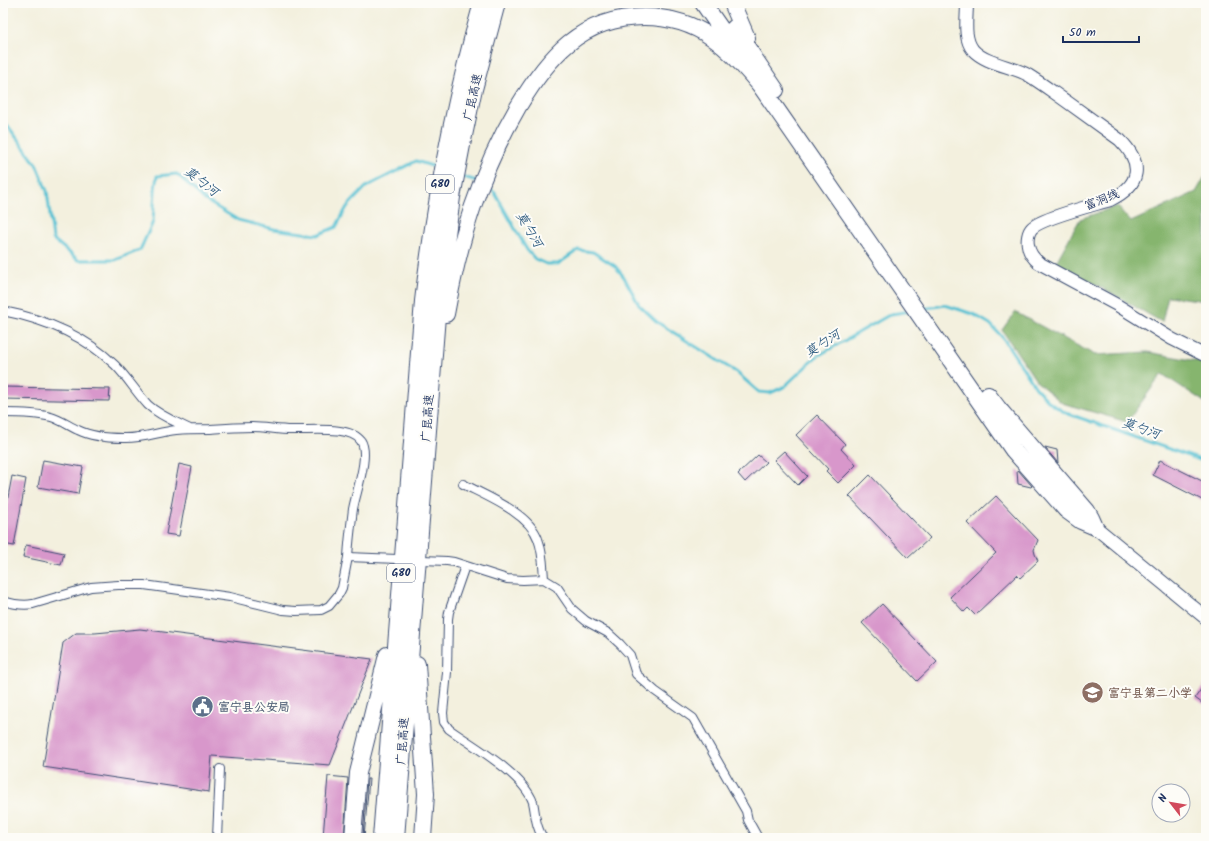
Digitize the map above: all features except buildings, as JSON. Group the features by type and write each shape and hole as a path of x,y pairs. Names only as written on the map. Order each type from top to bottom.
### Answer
{"highway":[{"name":"广昆高速","path":"381,838 406,607 435,309 465,130 482,3"},
{"name":"广昆高速","path":"473,63 497,3"},
{"path":"703,3 767,86 944,340 998,408 1087,511 1092,518 1095,527"},
{"path":"716,3 767,86"},
{"path":"732,3 767,86"},
{"path":"435,309 458,255 474,200 497,146 518,108 542,71 550,60 571,41 596,27 623,19 636,17 665,19 678,22 704,32 727,48 746,69 767,86"},
{"name":"广昆高速","path":"396,838 406,607 421,514 435,309"},
{"path":"354,838 358,773 406,607"},
{"path":"406,607 426,794 423,838"}],"main road":[{"name":"富洞线","path":"967,3 966,31 968,41 972,49 979,56 1014,69 1038,81 1120,140 1128,147 1134,156 1136,174 1126,190 1110,200 1046,220 1033,228 1030,232 1028,241 1031,255 1039,263 1117,305 1172,339 1206,356"},
{"path":"1095,527 1206,618"}],"street":[{"path":"3,311 35,318 52,324 83,340 127,377 149,405 164,416 191,430"},
{"path":"3,413 45,416 61,421 80,431 100,437 135,438 177,430 253,427 290,430 341,431 350,433 358,438 363,446 364,455 363,469 354,507 348,557 342,588 329,606 321,610 283,610 230,597 144,585 91,587 26,605 12,604 3,601"},
{"path":"463,484 509,508 529,524 538,538 543,555 544,579"},
{"path":"348,557 447,561 506,579 544,579 556,587 572,609 586,621 608,633 620,644 630,656 636,674 655,691 693,718 746,811 748,820 758,838"},
{"path":"465,566 448,619 447,672 443,712 444,722 449,729 502,766 517,779 533,802 538,827 543,838"},
{"path":"218,838 220,769"}],"green space":[{"path":"1206,175 1206,301 1168,296 1162,322 1056,262 1080,219 1117,206 1131,222 1196,192"},
{"path":"1015,312 1095,355 1148,352 1202,362 1206,364 1206,403 1162,374 1127,422 1062,403 1037,382 1002,330"}],"waterway":[{"name":"莫勺河","path":"3,123 8,126 36,164 47,191 53,239 78,260 115,260 140,250 153,222 157,176 177,174 205,200 238,220 274,229 317,235 336,227 347,207 366,187 416,161 438,168"},
{"name":"莫勺河","path":"460,176 477,181"},
{"name":"莫勺河","path":"486,185 495,193 527,250 535,259 546,264 558,264 578,250 593,252 615,266 624,277 639,305 657,322 736,372 759,392 770,393 784,387 816,357 891,314 911,311"},
{"name":"莫勺河","path":"922,309 945,305 973,314 990,324 1003,338 1036,388 1050,403 1066,413 1206,462"}],"place":[{"name":"富宁县第二小学","path":"1093,693"},
{"name":"富宁县公安局","path":"203,707"}]}
